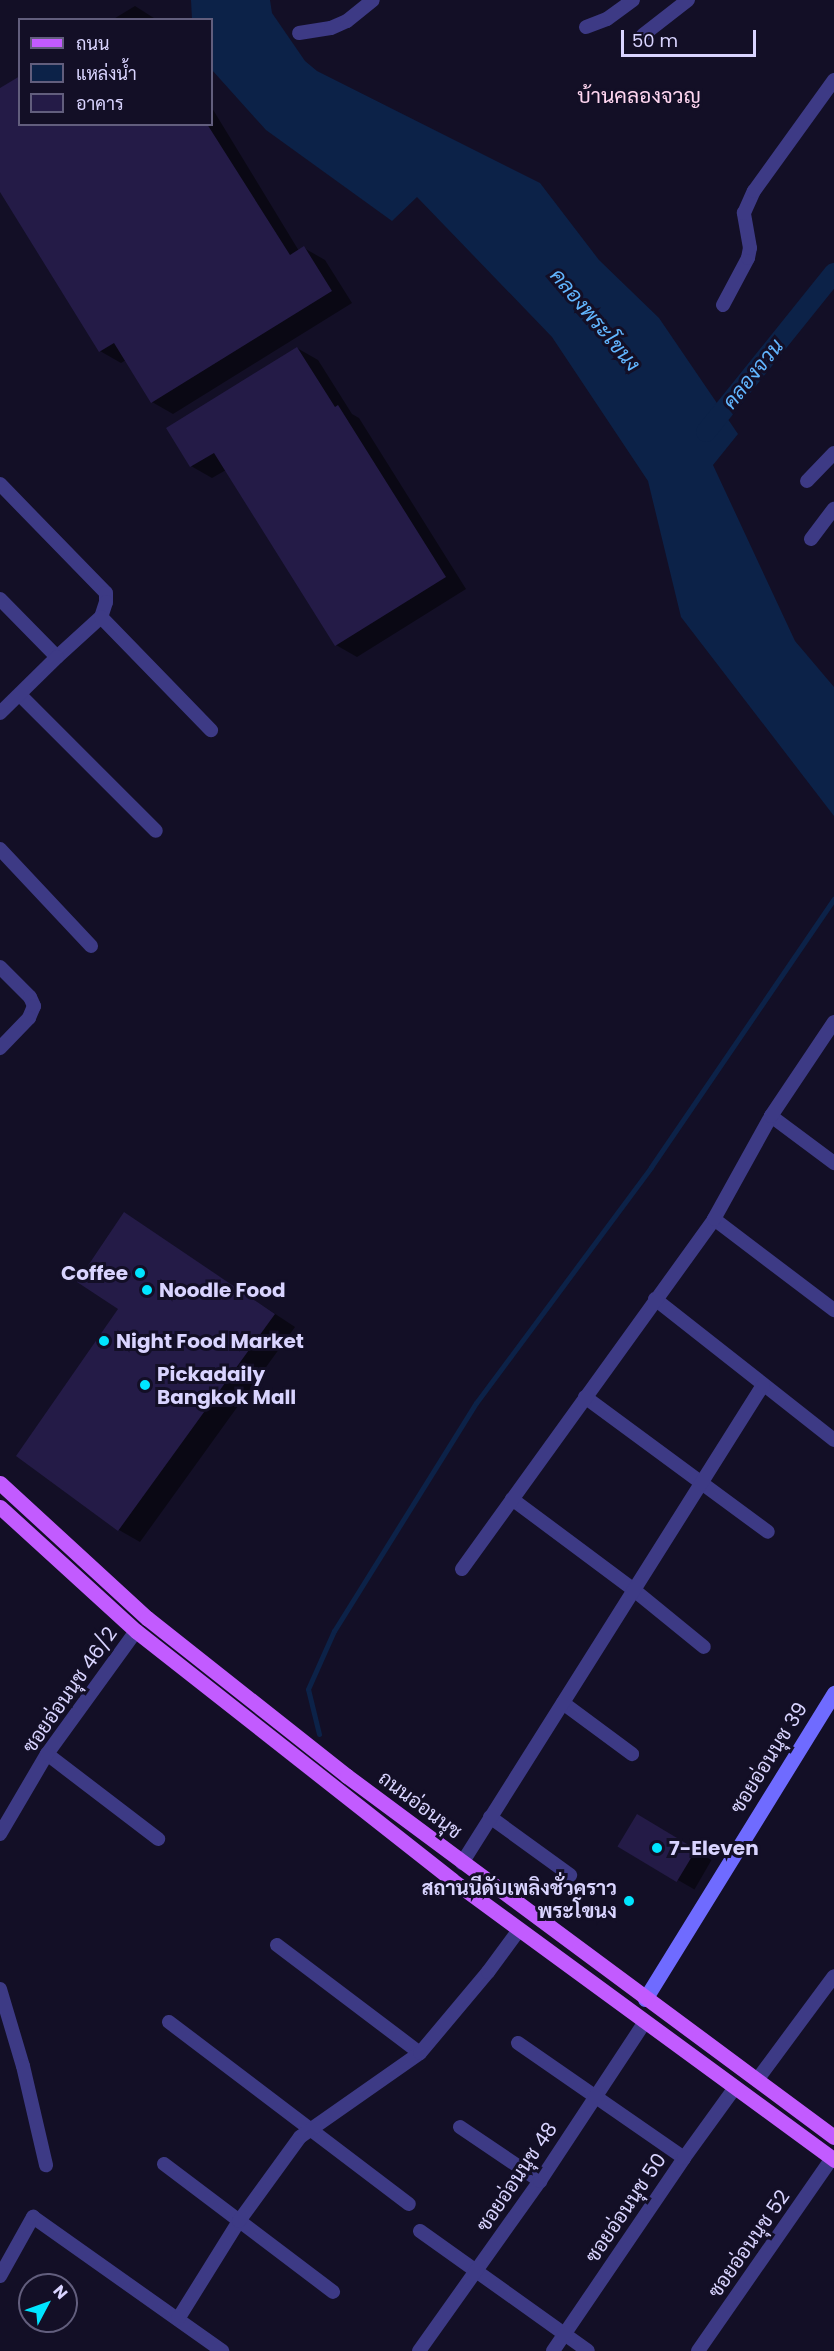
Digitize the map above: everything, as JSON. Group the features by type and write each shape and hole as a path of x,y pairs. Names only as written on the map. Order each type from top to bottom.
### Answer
{"main road":[{"name":"ถนนอ่อนนุช","path":"0,1484 147,1618 347,1776 834,2137"},
{"name":"ถนนอ่อนนุช","path":"0,1507 136,1631 452,1880 734,2089 833,2158"},
{"path":"136,1631 147,1618"},
{"path":"452,1880 462,1863"},
{"path":"519,1930 531,1914"},
{"path":"639,2019 650,2002"},
{"path":"734,2089 756,2080"}],"street":[{"path":"299,33 331,28 347,21 373,0"},
{"path":"586,27 607,19 633,0"},
{"path":"643,35 688,0"},
{"path":"723,305 748,258 750,248 744,213 754,191 834,80"},
{"path":"807,482 834,453"},
{"path":"0,484 106,593 106,602 100,617 0,713"},
{"path":"811,539 834,509"},
{"path":"0,599 57,657"},
{"path":"100,617 212,730"},
{"path":"20,695 156,831"},
{"path":"0,849 91,946"},
{"path":"0,967 30,997 34,1006 29,1018 0,1048"},
{"path":"462,1569 714,1219 771,1116 832,1028"},
{"path":"771,1116 834,1163"},
{"path":"714,1219 834,1310"},
{"path":"655,1299 834,1440"},
{"path":"462,1863 763,1385"},
{"path":"585,1397 768,1532"},
{"path":"512,1500 634,1590 704,1647"},
{"name":"ซอยอ่อนนุช 46/2","path":"0,1834 5,1814 136,1631"},
{"name":"ซอยอ่อนนุช 39","path":"650,2002 834,1693"},
{"path":"562,1702 632,1754"},
{"path":"47,1754 158,1839"},
{"path":"490,1817 570,1875"},
{"path":"178,2319 239,2221 300,2137 420,2053 488,1972 519,1930"},
{"path":"277,1945 420,2053"},
{"path":"756,2080 834,1976"},
{"path":"0,1989 23,2066 45,2165"},
{"name":"ซอยอ่อนนุช 48","path":"420,2351 540,2181 639,2019"},
{"path":"169,2022 409,2204"},
{"path":"519,2043 684,2158"},
{"name":"ซอยอ่อนนุช 50","path":"553,2351 684,2158 734,2089"},
{"path":"460,2127 540,2181"},
{"name":"ซอยอ่อนนุช 52","path":"698,2351 833,2158"},
{"path":"164,2164 333,2292"},
{"path":"0,2276 33,2217 222,2351"},
{"path":"420,2231 588,2351"}],"water":[{"name":"คลองพระโขนง","path":"191,0 270,0 272,13 305,61 317,71 540,183 599,260 659,318 738,434 713,465 795,641 834,687 834,816 681,617 648,481 552,337 417,197 392,221 266,130 213,71 213,18 192,18"}],"building":[{"path":"18,77 18,126 208,126 290,255 304,246 332,291 151,403 114,343 99,352 0,192 0,88"},
{"path":"297,347 335,407 338,405 446,577 335,646 214,453 190,467 166,428"},
{"name":"Pickadaily Bangkok Mall","path":"124,1212 275,1314 118,1531 16,1456 118,1309 77,1282"},
{"name":"7-Eleven","path":"637,1814 696,1850 677,1882 617,1847"}],"waterway":[{"name":"คลองจวน","path":"706,432 834,273"},
{"path":"319,1734 308,1689 334,1631 476,1403 651,1167 834,899"}],"place":[{"name":"Coffee","path":"140,1273"},
{"name":"Noodle Food","path":"147,1290"},
{"name":"Night Food Market","path":"104,1341"},
{"name":"Pickadaily Bangkok Mall","path":"145,1385"},
{"name":"7-Eleven","path":"657,1848"},
{"name":"สถานนีดับเพลิงชั่วคราว พระโขนง","path":"629,1901"}],"district":[{"name":"บ้านคลองจวญ","path":"639,96"}]}
